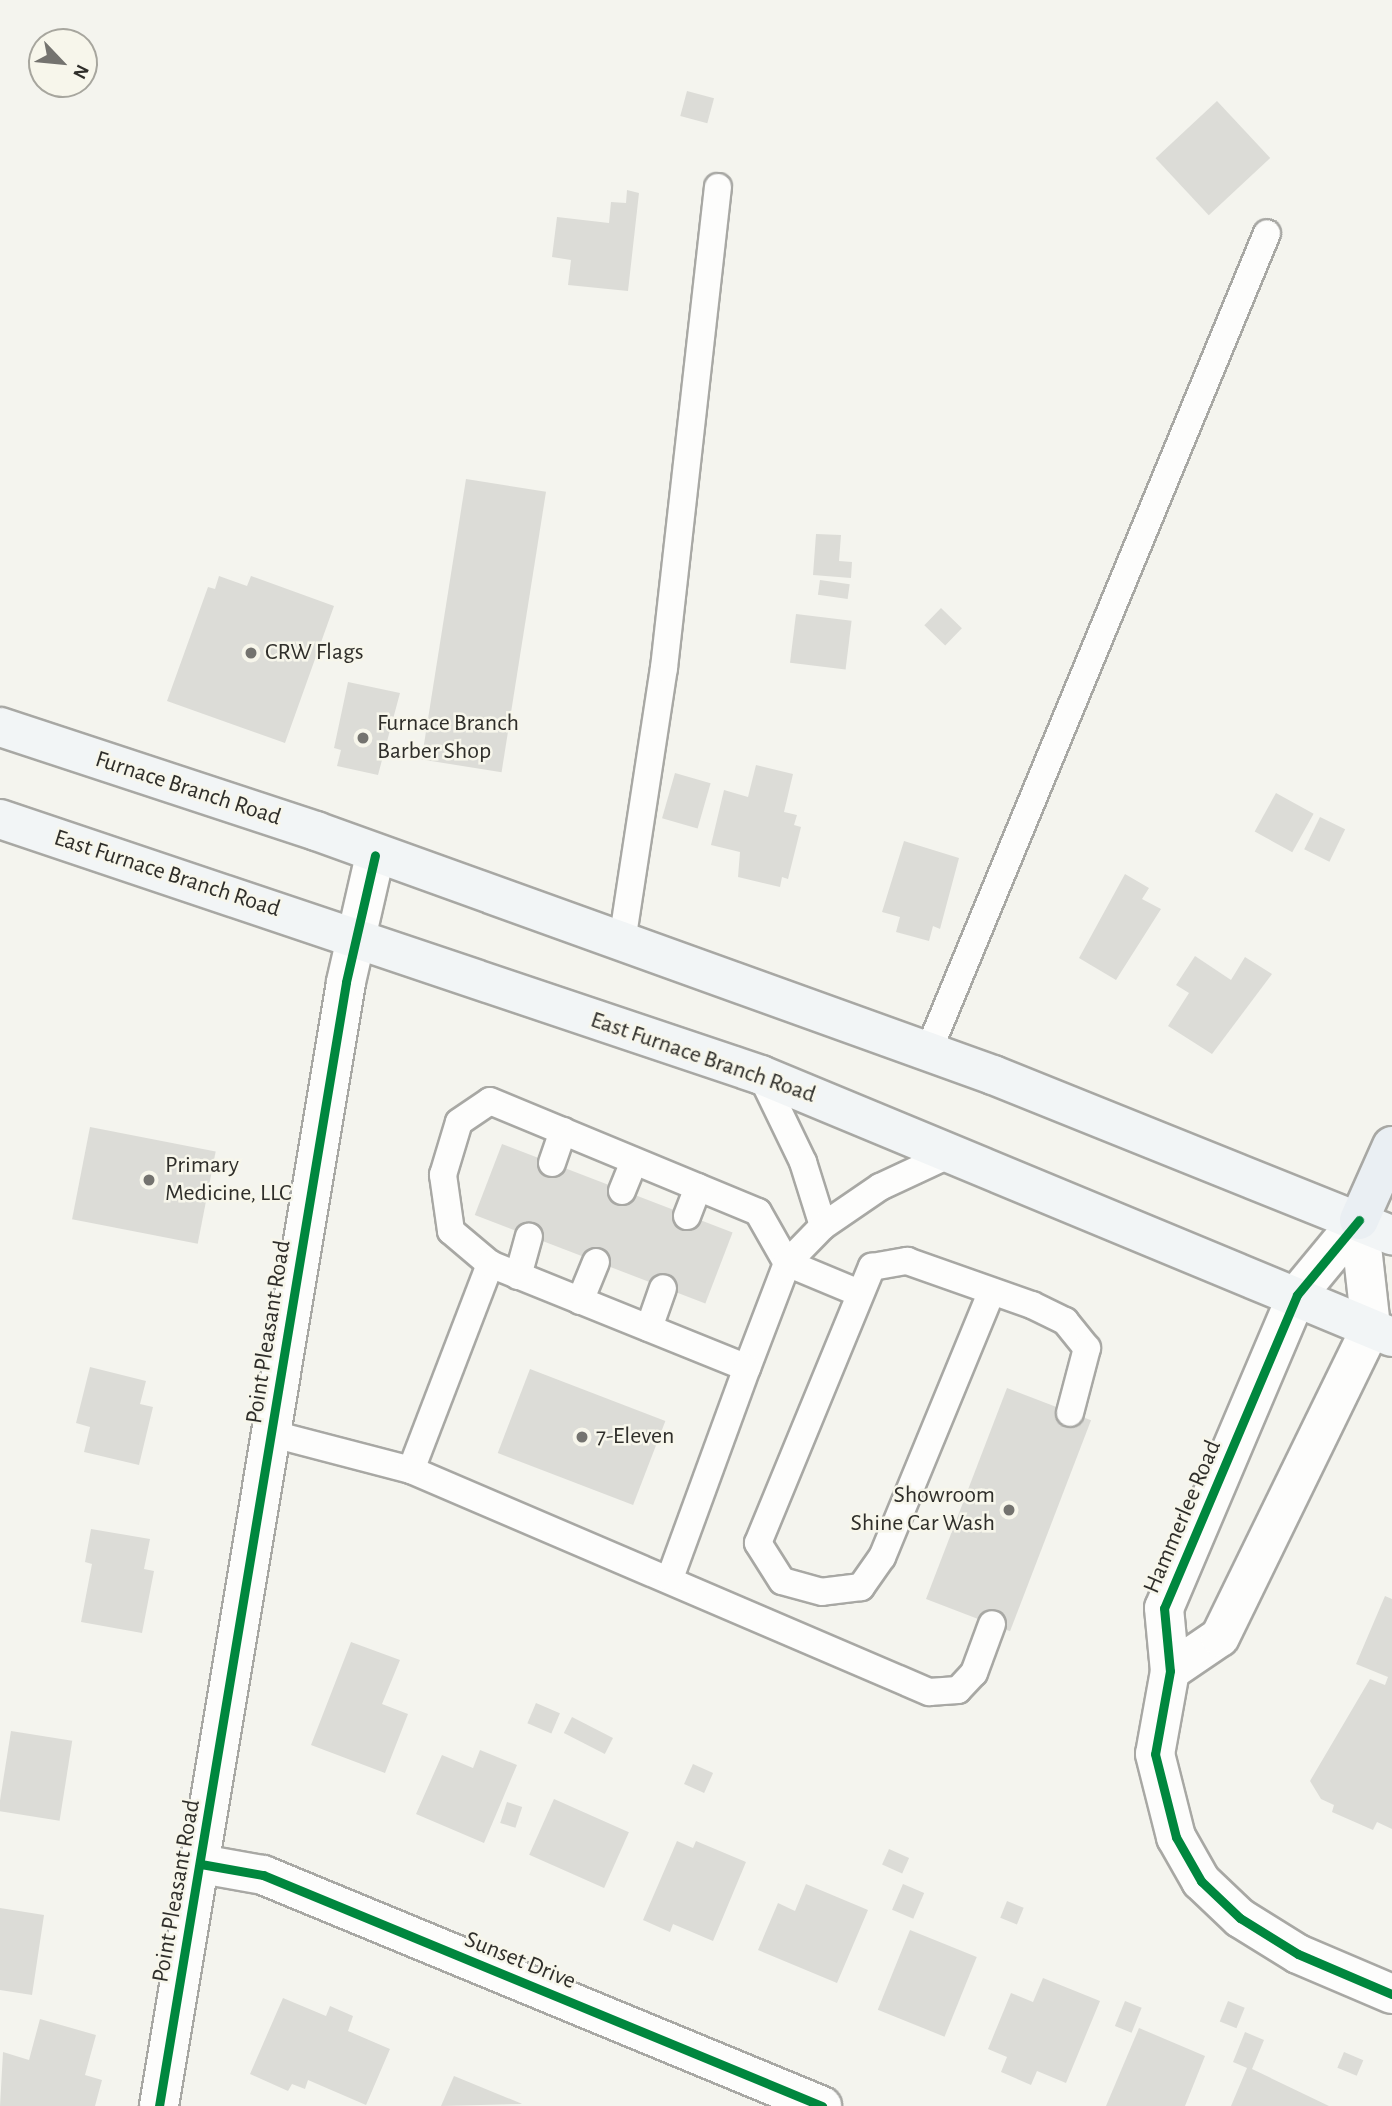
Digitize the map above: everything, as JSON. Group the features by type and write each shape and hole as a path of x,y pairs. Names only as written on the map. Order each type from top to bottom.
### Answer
{"highway":[{"path":"1376,1228 1392,1146"}],"main road":[{"name":"Furnace Branch Road","path":"0,727 376,855"},
{"name":"East Furnace Branch Road","path":"0,819 761,1075 1297,1294 1382,1332"},
{"path":"376,855 928,1052 1376,1228"}],"street":[{"name":"Point Pleasant Road","path":"159,2106 356,939 376,855"},
{"name":"Hammerlee Road","path":"1376,1228 1297,1294 1164,1608 1170,1671 1155,1754 1176,1837 1201,1881 1240,1918 1298,1954 1392,1994"},
{"path":"1170,1671 1220,1637 1382,1332 1376,1228"},
{"name":"Sunset Drive","path":"201,1864 264,1875 822,2106"}],"lane":[{"path":"622,942 664,668 718,187"},
{"path":"928,1052 1267,233"},
{"path":"761,1075 803,1163 823,1226"},
{"path":"747,1368 490,1264 451,1231 443,1175 459,1122 490,1101 758,1212 787,1263 859,1293"},
{"path":"552,1163 562,1131"},
{"path":"670,1578 787,1263 823,1226 880,1187 953,1153"},
{"path":"622,1191 634,1161"},
{"path":"687,1216 698,1187"},
{"path":"518,1276 529,1236"},
{"path":"991,1293 882,1557 860,1587 822,1592 782,1581 758,1543 872,1267 906,1261 991,1293 1065,1321 1087,1348 1070,1413"},
{"path":"580,1301 596,1262"},
{"path":"411,1470 490,1264"},
{"path":"649,1328 663,1288"},
{"path":"273,1434 411,1470 670,1578 929,1692 958,1690 974,1673 992,1623"}],"building":[{"path":"687,91 714,98 707,123 680,116"},
{"path":"1217,101 1270,158 1209,215 1156,158"},
{"path":"627,190 639,193 628,291 568,285 571,260 552,257 557,217 609,223 611,202 626,203"},
{"path":"466,479 546,492 502,772 422,760"},
{"path":"816,534 841,535 839,561 852,562 851,578 813,575"},
{"name":"CRW Flags","path":"219,576 247,586 251,576 334,606 285,743 167,701 208,587 215,589"},
{"path":"820,580 850,584 848,599 818,595"},
{"path":"941,608 962,628 945,645 924,625"},
{"path":"796,614 852,621 846,669 790,663"},
{"path":"348,682 400,693 378,775 337,766 341,750 334,748"},
{"path":"756,765 793,774 784,812 797,815 794,825 801,827 788,879 782,877 780,887 738,877 740,852 711,845 724,790 748,797"},
{"path":"675,773 711,783 698,828 662,818"},
{"path":"1276,793 1314,814 1292,852 1255,831"},
{"path":"1320,817 1345,829 1329,862 1304,849"},
{"path":"904,841 959,858 940,929 933,926 929,941 896,932 900,917 882,912"},
{"path":"1125,874 1149,888 1142,899 1161,909 1116,980 1079,958"},
{"path":"1195,956 1231,980 1245,957 1272,974 1212,1054 1168,1026 1189,993 1176,985"},
{"path":"90,1127 216,1151 198,1244 72,1219"},
{"path":"502,1144 733,1233 705,1303 475,1215"},
{"path":"90,1367 146,1381 140,1404 153,1407 139,1465 84,1452 90,1427 76,1423"},
{"name":"7-Eleven","path":"530,1369 665,1421 633,1505 498,1453"},
{"name":"Showroom Shine Car Wash","path":"1007,1388 1091,1420 1010,1631 926,1599"},
{"path":"91,1529 150,1539 144,1569 154,1571 142,1633 81,1622 92,1564 85,1562"},
{"path":"1385,1596 1392,1599 1392,1829 1377,1822 1373,1830 1332,1812 1334,1805 1321,1799 1310,1781 1370,1679 1385,1685 1388,1677 1356,1664"},
{"path":"351,1642 400,1660 382,1704 408,1714 385,1773 311,1745"},
{"path":"536,1703 560,1713 551,1733 527,1723"},
{"path":"572,1717 613,1738 605,1754 564,1733"},
{"path":"11,1731 72,1741 60,1821 0,1811"},
{"path":"480,1750 517,1765 484,1843 416,1814 442,1755 473,1768"},
{"path":"693,1764 713,1773 704,1793 684,1784"},
{"path":"554,1799 629,1832 604,1888 529,1855"},
{"path":"507,1802 522,1807 515,1828 500,1823"},
{"path":"677,1841 693,1848 696,1841 746,1862 713,1941 673,1924 670,1932 643,1920"},
{"path":"889,1849 909,1858 902,1873 882,1865"},
{"path":"806,1884 868,1910 837,1983 758,1950 778,1903 795,1911"},
{"path":"903,1884 924,1893 913,1919 892,1910"},
{"path":"1007,1901 1024,1908 1017,1924 1000,1918"},
{"path":"0,1908 44,1915 32,1995 0,1990"},
{"path":"910,1930 977,1957 945,2037 878,2010"},
{"path":"1043,1978 1100,2001 1066,2083 1037,2071 1031,2085 1001,2072 1007,2057 988,2049 1011,1993 1033,2002"},
{"path":"283,1998 326,2016 330,2006 353,2016 348,2031 390,2049 366,2105 308,2080 305,2089 292,2084 288,2091 250,2074"},
{"path":"1125,2001 1142,2008 1132,2033 1115,2026"},
{"path":"1228,2001 1245,2008 1236,2028 1220,2021"},
{"path":"40,2019 96,2035 85,2075 102,2080 95,2106 0,2106 3,2052 29,2060"},
{"path":"1139,2028 1205,2056 1185,2106 1106,2106"},
{"path":"1245,2032 1264,2040 1252,2069 1329,2106 1231,2106 1247,2068 1233,2062"},
{"path":"1344,2052 1363,2060 1357,2076 1337,2068"},
{"path":"454,2076 520,2103 522,2104 441,2106"}],"cycle path":[{"path":"159,2106 346,982 375,855"},
{"path":"1359,1220 1297,1295 1164,1608 1170,1671 1155,1754 1176,1837 1201,1881 1240,1918 1298,1954 1392,1994"},
{"path":"201,1864 263,1875 822,2106"}],"place":[{"name":"CRW Flags","path":"251,653"},
{"name":"Furnace Branch Barber Shop","path":"363,738"},
{"name":"Primary Medicine, LLC","path":"149,1180"},
{"name":"7-Eleven","path":"582,1437"},
{"name":"Showroom Shine Car Wash","path":"1009,1510"}]}
